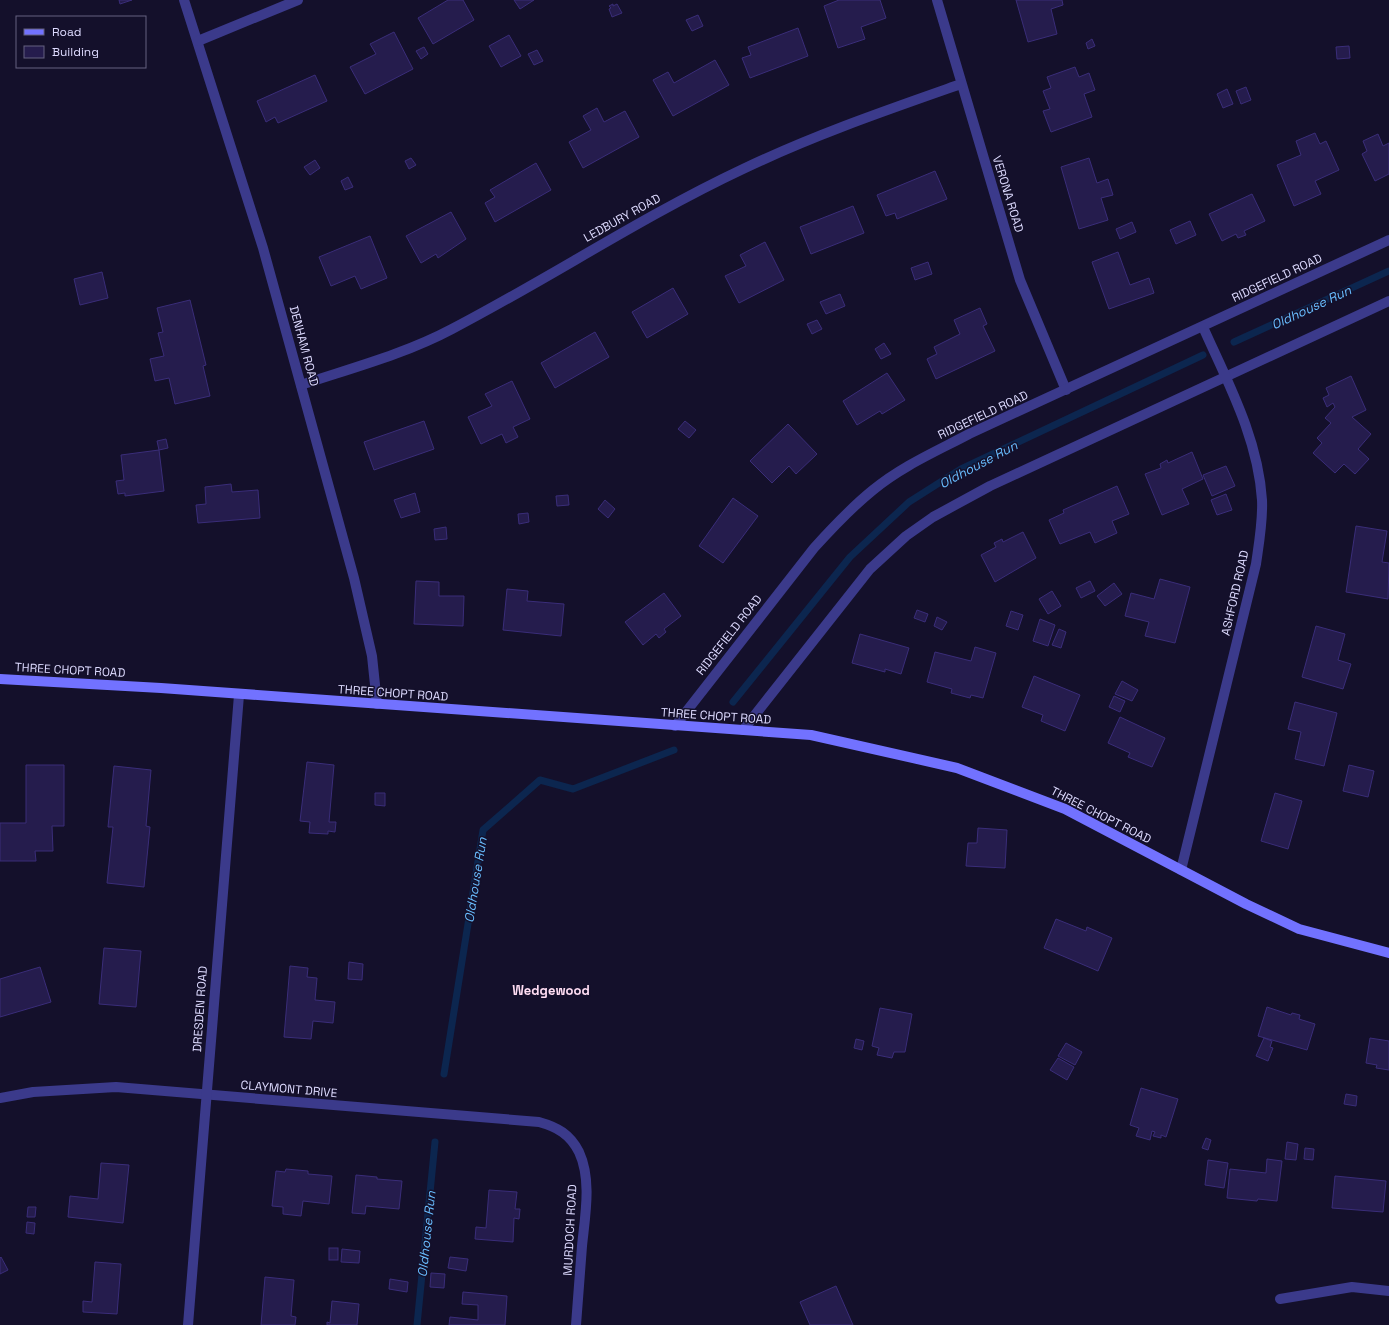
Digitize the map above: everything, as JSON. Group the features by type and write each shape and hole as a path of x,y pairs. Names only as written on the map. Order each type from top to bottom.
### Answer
{"main road":[{"name":"THREE CHOPT ROAD","path":"0,679 161,688 239,695 811,735 958,768 1065,809 1181,870 1299,929 1389,953"}],"street":[{"name":"DENHAM ROAD","path":"184,0 263,248 354,578 372,656 377,704"},
{"path":"198,41 298,0"},
{"name":"VERONA ROAD","path":"937,0 1020,280 1066,390"},
{"name":"LEDBURY ROAD","path":"301,385 402,351 451,330 675,204 743,168 849,123 961,84"},
{"name":"RIDGEFIELD ROAD","path":"675,726 814,548 834,526 874,489 914,462 969,434 1389,240"},
{"path":"743,730 870,569 917,528 933,517 990,486 1389,301"},
{"name":"ASHFORD ROAD","path":"1181,870 1256,564 1260,536 1262,501 1257,461 1247,427 1203,327"},
{"name":"DRESDEN ROAD","path":"188,1325 239,695"},
{"name":"CLAYMONT DRIVE","path":"0,1098 33,1092 96,1087 116,1087 539,1122 555,1127 570,1139"},
{"name":"MURDOCH ROAD","path":"570,1139 578,1152 586,1177 585,1212 576,1325"},
{"path":"1280,1299 1352,1287 1389,1291"}],"building":[{"path":"119,0 132,0 120,4"},
{"path":"448,0 463,0 474,20 433,44 418,18"},
{"path":"514,0 534,0 520,9"},
{"path":"839,0 880,0 886,18 861,27 865,39 838,48 824,6"},
{"path":"1016,0 1062,0 1063,5 1051,9 1057,34 1028,42"},
{"path":"613,4 613,6 617,4 622,13 612,17 609,9 611,8 609,6"},
{"path":"698,15 703,26 692,31 686,20"},
{"path":"798,28 808,56 750,78 742,58 751,55 748,47"},
{"path":"394,32 413,69 365,94 350,67 376,54 370,44"},
{"path":"509,35 521,56 501,67 489,46"},
{"path":"1092,39 1095,46 1088,49 1086,43"},
{"path":"1349,46 1350,58 1337,59 1336,47"},
{"path":"424,47 428,54 421,59 416,51"},
{"path":"537,50 543,61 534,65 528,54"},
{"path":"715,60 729,85 673,116 653,80 668,72 674,83"},
{"path":"1075,67 1079,77 1089,73 1095,90 1084,94 1092,117 1051,132 1043,111 1050,109 1043,91 1051,88 1047,77"},
{"path":"315,75 327,101 278,123 275,117 266,122 257,101"},
{"path":"1246,87 1251,100 1241,104 1236,91"},
{"path":"1227,89 1233,104 1223,108 1217,94"},
{"path":"597,108 604,122 625,111 639,137 583,168 569,142 591,130 583,116"},
{"path":"1315,133 1320,144 1326,141 1339,170 1315,181 1321,194 1294,206 1277,165 1301,155 1296,141"},
{"path":"1378,134 1383,146 1389,143 1389,174 1375,181 1362,154 1367,151 1363,141"},
{"path":"411,158 416,165 409,169 405,161"},
{"path":"1089,158 1097,183 1108,179 1113,195 1101,198 1108,220 1079,229 1061,167"},
{"path":"315,160 320,168 310,175 304,167"},
{"path":"536,163 551,190 495,222 485,203 495,197 490,190"},
{"path":"935,171 947,199 897,219 895,213 886,216 877,195"},
{"path":"348,177 353,187 345,190 341,181"},
{"path":"1252,194 1265,221 1244,231 1246,235 1238,238 1236,234 1222,241 1209,214"},
{"path":"853,206 864,233 811,254 800,227"},
{"path":"451,212 466,239 438,258 436,254 421,263 406,236"},
{"path":"1190,221 1196,235 1176,244 1170,230"},
{"path":"1132,222 1136,232 1120,239 1116,229"},
{"path":"370,236 387,278 361,289 355,276 331,286 319,257"},
{"path":"765,242 784,280 739,303 725,276 746,266 740,255"},
{"path":"1118,252 1130,285 1149,278 1154,293 1109,309 1092,262"},
{"path":"928,262 932,274 915,280 911,268"},
{"path":"102,272 108,298 80,305 74,279"},
{"path":"673,288 688,314 647,338 632,312"},
{"path":"840,294 845,306 826,314 820,302"},
{"path":"190,300 206,365 203,366 210,396 175,404 169,378 155,381 150,359 164,356 158,333 163,332 157,308"},
{"path":"980,308 987,324 983,326 995,351 936,379 927,359 937,354 934,347 960,334 954,320"},
{"path":"817,320 822,329 812,334 807,324"},
{"path":"595,332 609,357 555,388 541,363"},
{"path":"884,343 891,354 881,359 875,349"},
{"path":"887,373 905,400 882,414 880,411 857,425 843,401"},
{"path":"1351,376 1366,410 1352,417 1371,434 1358,449 1369,459 1355,474 1344,464 1335,473 1313,453 1322,443 1317,438 1331,423 1325,418 1335,407 1333,403 1327,407 1323,398 1329,395 1326,388"},
{"path":"512,381 530,419 513,427 518,437 506,443 502,434 481,444 468,417 492,406 485,394"},
{"path":"424,421 434,449 374,470 364,442"},
{"path":"685,421 696,430 689,438 678,429"},
{"path":"788,424 817,454 796,474 789,466 772,483 750,461"},
{"path":"166,439 168,448 159,450 157,441"},
{"path":"159,450 164,491 125,496 125,493 118,494 116,481 124,480 121,455"},
{"path":"1192,452 1203,479 1182,489 1189,504 1162,515 1145,474 1161,468 1160,464 1167,460 1168,463"},
{"path":"1226,466 1235,486 1212,496 1203,475"},
{"path":"231,484 232,492 258,490 260,518 198,523 196,505 206,504 205,487"},
{"path":"1117,486 1129,514 1112,521 1117,533 1095,543 1090,532 1060,544 1049,520 1064,513 1063,510"},
{"path":"415,493 420,512 401,518 394,500"},
{"path":"1226,494 1232,510 1217,515 1211,500"},
{"path":"568,495 569,505 557,506 556,496"},
{"path":"733,498 758,516 723,563 699,546"},
{"path":"605,500 615,509 608,518 598,509"},
{"path":"528,513 529,522 519,524 518,514"},
{"path":"1356,526 1387,531 1382,562 1389,563 1388,599 1346,592"},
{"path":"446,527 447,539 435,540 434,529"},
{"path":"1023,532 1036,558 995,582 981,555 996,547 994,543 1002,539 1003,542"},
{"path":"1160,579 1190,587 1175,643 1145,636 1149,622 1125,616 1131,593 1154,599"},
{"path":"416,581 439,582 439,596 464,596 463,626 414,624"},
{"path":"1090,581 1095,591 1081,598 1076,588"},
{"path":"1114,583 1122,594 1105,606 1097,596"},
{"path":"507,589 528,591 527,601 564,604 561,636 503,630"},
{"path":"1052,591 1061,606 1048,614 1039,599"},
{"path":"664,593 681,616 664,629 666,632 659,638 656,634 643,645 625,622"},
{"path":"917,610 928,614 925,622 914,618"},
{"path":"1011,611 1023,615 1018,630 1006,626"},
{"path":"937,617 947,622 942,630 934,626"},
{"path":"1040,619 1055,625 1048,646 1033,641"},
{"path":"1316,626 1345,634 1338,660 1351,664 1343,689 1302,677"},
{"path":"1059,629 1066,632 1061,648 1052,645"},
{"path":"860,634 909,648 901,674 885,669 885,672 852,663"},
{"path":"975,647 996,653 983,698 971,695 970,698 951,693 952,689 927,682 935,652 971,661"},
{"path":"1034,676 1080,695 1065,731 1041,721 1043,715 1022,707"},
{"path":"1122,681 1138,690 1132,701 1115,694"},
{"path":"1114,696 1125,701 1120,712 1109,707"},
{"path":"1295,702 1337,713 1324,766 1295,759 1301,732 1288,729"},
{"path":"1120,717 1165,738 1152,767 1128,757 1130,753 1108,743"},
{"path":"307,762 334,765 329,822 336,822 335,832 328,831 328,834 309,833 310,822 300,821"},
{"path":"26,765 64,765 64,826 52,826 53,851 35,851 36,861 0,861 0,823 26,823"},
{"path":"1349,765 1374,771 1368,797 1343,791"},
{"path":"114,766 151,770 146,826 150,827 144,887 107,883 113,827 108,827"},
{"path":"375,793 385,793 385,806 375,805"},
{"path":"1275,793 1302,801 1288,849 1261,841"},
{"path":"978,828 1007,830 1005,868 966,866 968,843 977,843"},
{"path":"1056,919 1086,931 1087,927 1112,938 1098,971 1044,948"},
{"path":"104,948 141,951 136,1007 99,1004"},
{"path":"349,962 363,964 362,980 348,979"},
{"path":"290,966 308,968 307,977 317,978 315,1000 335,1002 333,1023 313,1021 311,1039 284,1037"},
{"path":"40,967 51,1002 0,1017 0,979"},
{"path":"1267,1007 1291,1015 1292,1013 1300,1015 1299,1019 1315,1024 1307,1050 1258,1036"},
{"path":"880,1008 912,1014 905,1052 894,1052 892,1058 877,1055 879,1048 872,1046"},
{"path":"1264,1038 1272,1041 1270,1047 1273,1048 1268,1061 1256,1056"},
{"path":"1370,1038 1389,1041 1389,1070 1376,1068 1377,1065 1366,1063"},
{"path":"856,1039 864,1041 862,1050 854,1048"},
{"path":"1066,1043 1082,1052 1075,1065 1058,1056"},
{"path":"1058,1058 1074,1067 1067,1080 1050,1070"},
{"path":"1141,1088 1178,1099 1166,1137 1161,1135 1161,1138 1153,1136 1155,1132 1152,1131 1150,1140 1136,1136 1139,1128 1130,1125"},
{"path":"1346,1094 1357,1096 1356,1106 1344,1104"},
{"path":"1206,1138 1211,1140 1208,1150 1202,1148"},
{"path":"1287,1142 1298,1144 1296,1160 1285,1159"},
{"path":"1305,1148 1314,1149 1313,1160 1304,1159"},
{"path":"1267,1159 1282,1161 1277,1201 1227,1198 1230,1169 1266,1173"},
{"path":"1208,1160 1228,1163 1224,1188 1205,1185"},
{"path":"101,1163 129,1165 123,1223 68,1217 70,1196 98,1199"},
{"path":"286,1169 308,1171 308,1174 332,1176 329,1204 303,1201 301,1216 283,1214 283,1207 272,1206 276,1171 285,1172"},
{"path":"356,1175 377,1177 377,1179 402,1181 399,1209 366,1206 365,1214 352,1213"},
{"path":"1335,1176 1386,1181 1383,1212 1332,1208"},
{"path":"489,1190 517,1192 515,1209 520,1209 519,1219 514,1218 513,1242 475,1239 476,1227 486,1228"},
{"path":"28,1207 36,1207 35,1217 27,1217"},
{"path":"27,1222 35,1223 34,1234 26,1233"},
{"path":"329,1248 338,1248 338,1260 329,1260"},
{"path":"342,1249 360,1251 359,1263 341,1262"},
{"path":"1,1257 8,1270 0,1274 0,1258"},
{"path":"450,1257 468,1259 466,1271 448,1268"},
{"path":"95,1262 121,1264 117,1314 83,1312 83,1301 92,1302"},
{"path":"431,1273 445,1274 444,1288 430,1287"},
{"path":"265,1277 294,1280 291,1316 296,1317 295,1325 261,1325"},
{"path":"390,1279 408,1282 407,1292 389,1289"},
{"path":"836,1286 853,1325 810,1325 800,1302"},
{"path":"463,1292 507,1296 505,1325 449,1325 450,1317 478,1320 478,1305 462,1304"},
{"path":"332,1301 359,1304 357,1325 327,1325 327,1322 330,1323"}],"waterway":[{"name":"Oldhouse Run","path":"1234,342 1389,271"},
{"name":"Oldhouse Run","path":"733,702 850,557 909,502 961,469 1203,355"},
{"name":"Oldhouse Run","path":"444,1074 483,830 540,780 573,789 674,750"},
{"name":"Oldhouse Run","path":"417,1325 435,1142"}],"district":[{"name":"Wedgewood","path":"551,990"}]}
